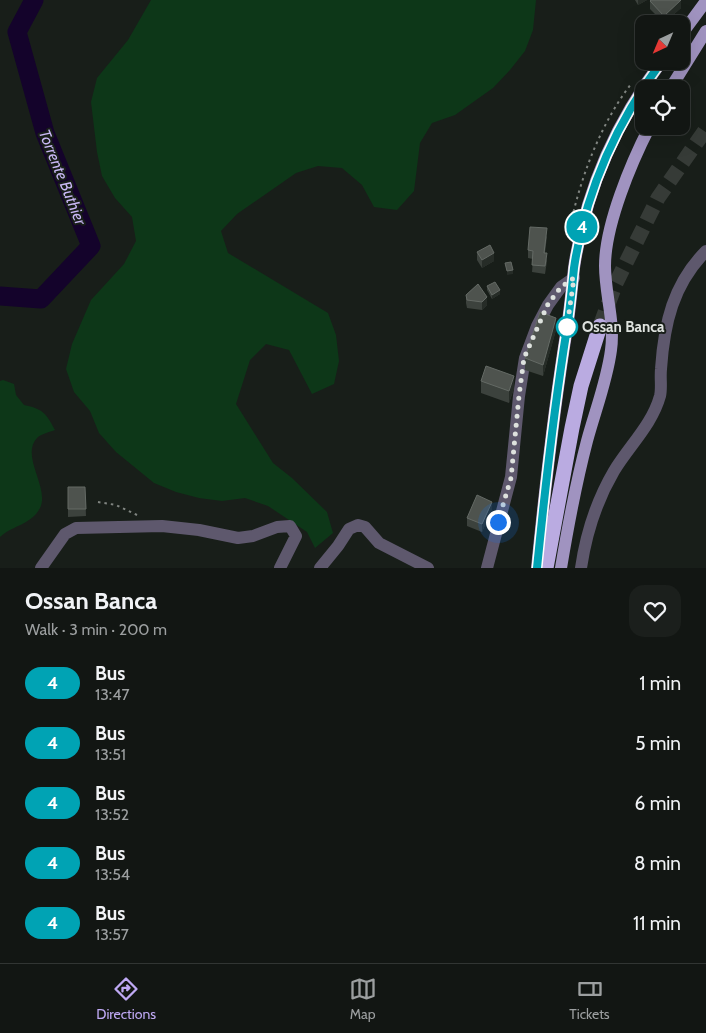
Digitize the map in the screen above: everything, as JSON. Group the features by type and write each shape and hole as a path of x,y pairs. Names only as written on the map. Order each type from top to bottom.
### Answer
{"highway":[{"path":"546,568 581,386 600,326"}],"main road":[{"path":"690,23 706,1"},
{"path":"676,80 706,31"},
{"path":"537,568 560,363 582,227 596,181 621,123 656,70"},
{"path":"561,568 572,504 611,349 612,324 605,270 605,253 623,188 646,135"}],"street":[{"path":"581,568 584,547 596,511 614,471 645,427 660,395 667,319 678,290 693,264 706,251"},
{"path":"486,568 511,478 524,358 548,304 561,287 574,278"},
{"path":"320,568 349,529 358,525 365,527 379,543 428,568"},
{"path":"41,568 65,534 76,528 162,526 199,530 238,538 253,536 278,527 290,526 296,536 280,568"}],"path":[{"path":"98,502 116,505 139,516"}],"green space":[{"path":"151,0 536,0 533,30 525,51 493,88 455,115 432,123 420,143 414,191 397,210 374,207 362,185 342,168 318,166 296,173 237,214 221,231 228,253 328,313 336,335 339,361 334,384 312,394 289,350 266,344 250,360 236,404 273,463 292,478 327,512 333,533 315,548 307,532 268,506 245,498 222,501 199,498 176,492 154,483 116,452 99,433 90,411 74,392 66,369 72,344 91,300 124,264 136,241 132,217 115,198 102,176 91,102 97,78 128,40"},
{"path":"3,380 14,384 16,395 24,405 40,410 49,419 55,430 37,438 33,445 33,463 42,500 40,508 32,518 0,537 0,381"}],"building":[{"path":"651,0 681,0 665,15"},
{"path":"530,227 547,228 544,253 547,253 545,266 532,265 533,251 528,250"},
{"path":"490,245 494,253 482,260 477,252"},
{"path":"511,262 513,270 507,271 505,263"},
{"path":"495,282 500,290 492,295 487,286"},
{"path":"478,284 487,297 482,302 467,300 466,295"},
{"path":"540,312 556,318 543,365 525,358"},
{"path":"486,366 514,376 509,391 481,381"},
{"path":"68,487 85,487 86,509 68,509"},
{"path":"477,495 492,502 482,524 467,518"}],"waterway":[{"name":"Torrente Buthier","path":"0,296 41,299 91,246 45,133 17,32 34,0"}],"tunnel":[{"path":"600,326 616,283 658,198 706,129"}],"bus line":[{"name":"4","path":"537,568 560,363 582,227 596,181 621,123 656,70"}],"place":[{"name":"Ossan Banca","path":"567,327"}],"route":[{"path":"498,522 511,478 524,358 548,304 561,287 574,278 567,327"}]}
